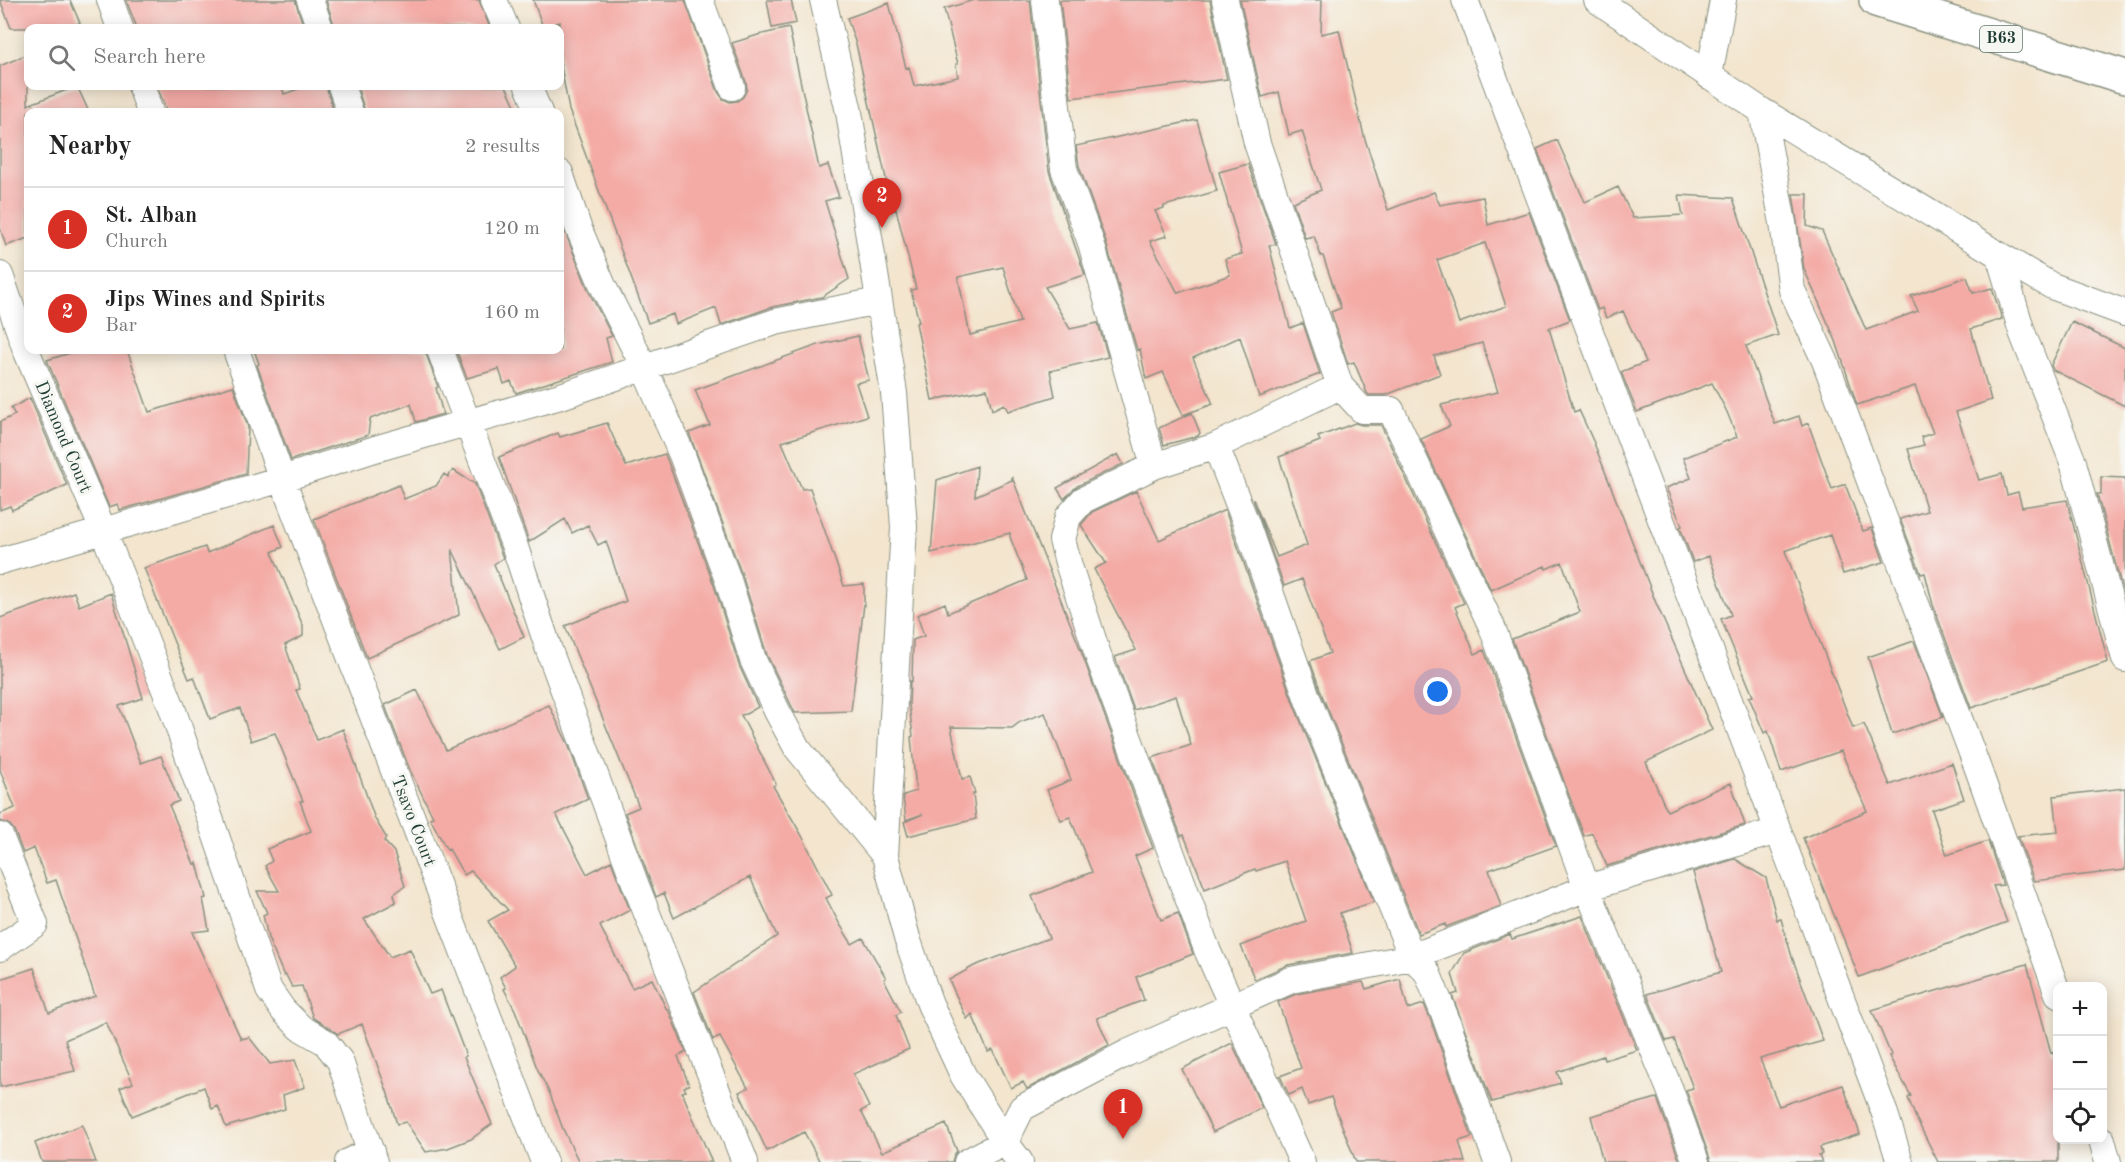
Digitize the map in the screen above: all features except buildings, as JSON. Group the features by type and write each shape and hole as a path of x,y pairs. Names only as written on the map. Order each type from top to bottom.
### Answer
{"highway":[{"name":"B63","path":"1876,0 2125,77"}],"street":[{"path":"110,0 119,24"},
{"path":"310,0 319,24"},
{"path":"494,0 504,24"},
{"path":"700,0 732,87"},
{"path":"823,0 849,112 894,393 904,527 885,856 907,938 930,1004 963,1074 1013,1152"},
{"path":"1045,0 1064,169 1091,243 1154,466"},
{"path":"1226,0 1257,143 1340,386 1362,410 1391,410 1492,627 1587,888 1670,1090 1696,1162"},
{"path":"1465,0 1885,1114 1900,1162"},
{"path":"1597,0 1762,111 1999,255 2052,286 2125,313"},
{"path":"1709,76 1724,0"},
{"path":"142,90 149,108"},
{"path":"343,90 349,108"},
{"path":"530,90 536,108"},
{"path":"1762,111 1783,223 1792,290 1825,361 1978,769 2054,982"},
{"path":"564,185 603,286 644,368 693,487 728,580 753,660 777,711 797,748 885,856"},
{"path":"1999,255 2022,332 2073,462 2125,659"},
{"name":"Diamond Court","path":"0,275 24,344"},
{"path":"0,561 564,395 775,322 878,301"},
{"name":"Diamond Court","path":"28,354 103,530 172,708 269,990 283,1010 301,1028 325,1042 340,1061 364,1158"},
{"name":"Tsavo Court","path":"237,354 282,479 543,1162"},
{"path":"442,354 635,883 745,1162"},
{"path":"1302,1162 1208,952 1100,658 1072,577 1062,540 1068,517 1083,500 1154,466 1216,446 1340,386"},
{"path":"1216,446 1246,523 1308,700 1412,957 1426,972 1445,1016 1497,1162"},
{"path":"1013,1152 1022,1108 1127,1053 1291,980 1412,957 1587,888 1778,831"},
{"path":"0,836 35,924 0,948"},
{"path":"2103,1144 2108,1162"},
{"path":"967,1162 1013,1152"}],"place":[{"name":"Jips Wines and Spirits","path":"882,228"},
{"name":"St. Alban","path":"1123,1139"}]}
